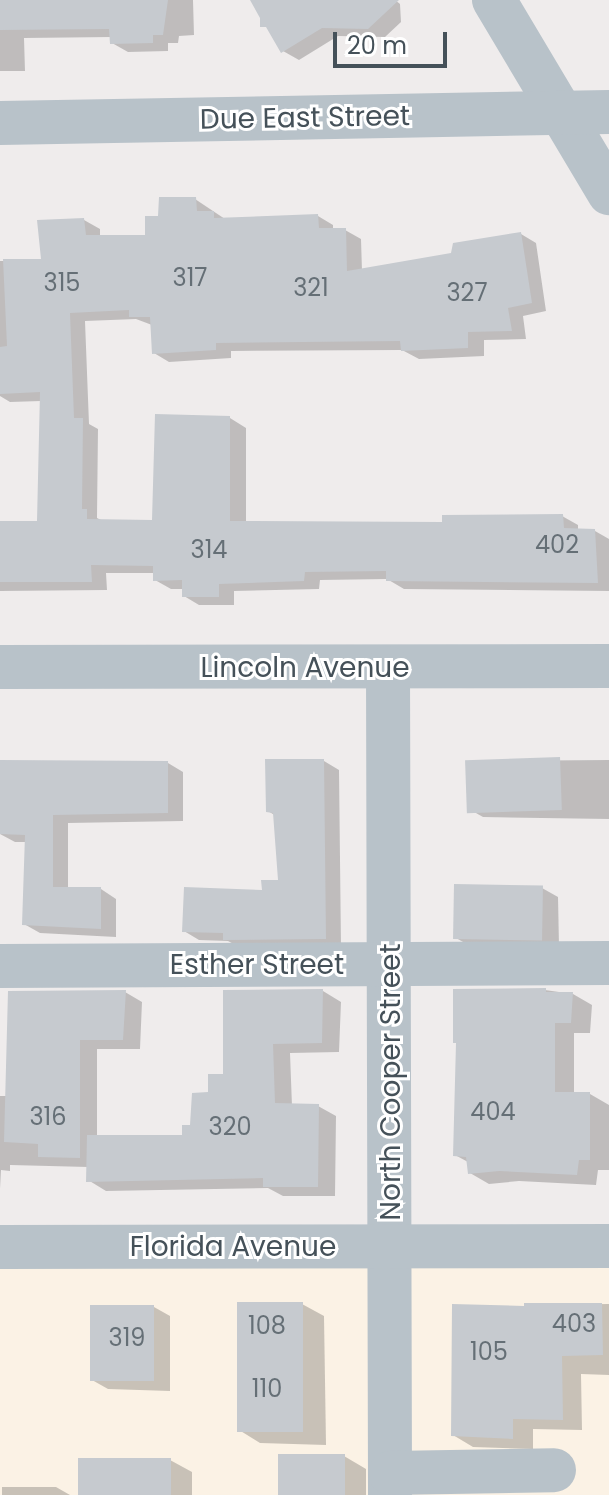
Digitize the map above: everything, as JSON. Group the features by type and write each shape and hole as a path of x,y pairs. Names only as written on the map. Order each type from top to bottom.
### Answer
{"street":[{"path":"494,0 609,193"},
{"name":"Due East Street","path":"0,123 609,112"},
{"name":"Lincoln Avenue","path":"0,667 609,666"},
{"name":"North Cooper Street","path":"388,668 390,1484"},
{"name":"Esther Street","path":"0,966 609,963"},
{"name":"Florida Avenue","path":"0,1247 609,1246"},
{"path":"390,1484 554,1470"}],"shaded area":[{"path":"0,1246 609,1246 609,1495 0,1495"}],"building":[{"path":"0,0 168,0 163,35 153,35 153,43 110,44 109,29 0,30"},
{"path":"250,0 399,0 368,29 322,28 281,53 266,27 260,27 260,18"},
{"path":"159,197 196,197 197,211 214,211 214,218 318,214 319,228 346,228 347,271 451,253 453,243 521,232 532,303 508,308 512,331 468,332 468,348 401,351 400,341 216,343 216,350 152,354 150,317 129,317 129,310 70,313 74,418 83,418 82,509 87,509 87,519 152,520 155,414 230,416 230,521 442,522 442,515 563,514 564,528 595,529 598,583 386,581 386,571 305,572 304,581 219,584 219,597 182,597 182,580 153,581 153,566 91,565 92,582 0,582 0,521 37,521 40,392 0,394 0,347 7,346 3,259 41,259 37,220 84,218 86,235 145,235 145,216 158,216"},
{"path":"560,757 562,810 467,813 465,760"},
{"path":"265,759 324,759 326,939 223,940 223,933 182,932 184,887 262,890 261,880 278,880 273,813 266,812"},
{"path":"0,760 168,761 168,813 53,815 53,887 101,887 101,929 22,925 25,835 0,834"},
{"path":"454,884 543,886 542,941 453,939"},
{"path":"546,988 546,992 573,992 571,1023 555,1023 555,1092 590,1092 590,1160 579,1160 577,1175 499,1171 468,1174 466,1157 453,1156 456,1043 453,1043 453,989"},
{"path":"323,989 322,1043 273,1044 275,1103 319,1104 318,1187 263,1187 263,1178 86,1182 87,1135 182,1135 182,1125 190,1125 192,1093 208,1092 208,1074 223,1074 223,990"},
{"path":"126,990 123,1040 80,1040 80,1158 38,1157 38,1144 4,1142 8,991"},
{"path":"237,1302 303,1302 303,1432 237,1432"},
{"path":"524,1303 602,1303 603,1355 562,1356 563,1420 513,1419 513,1439 451,1436 452,1304 524,1306"},
{"path":"90,1305 154,1305 154,1381 90,1381"},
{"path":"278,1454 345,1454 345,1495 278,1495"},
{"path":"78,1458 171,1458 171,1495 78,1495"}]}
